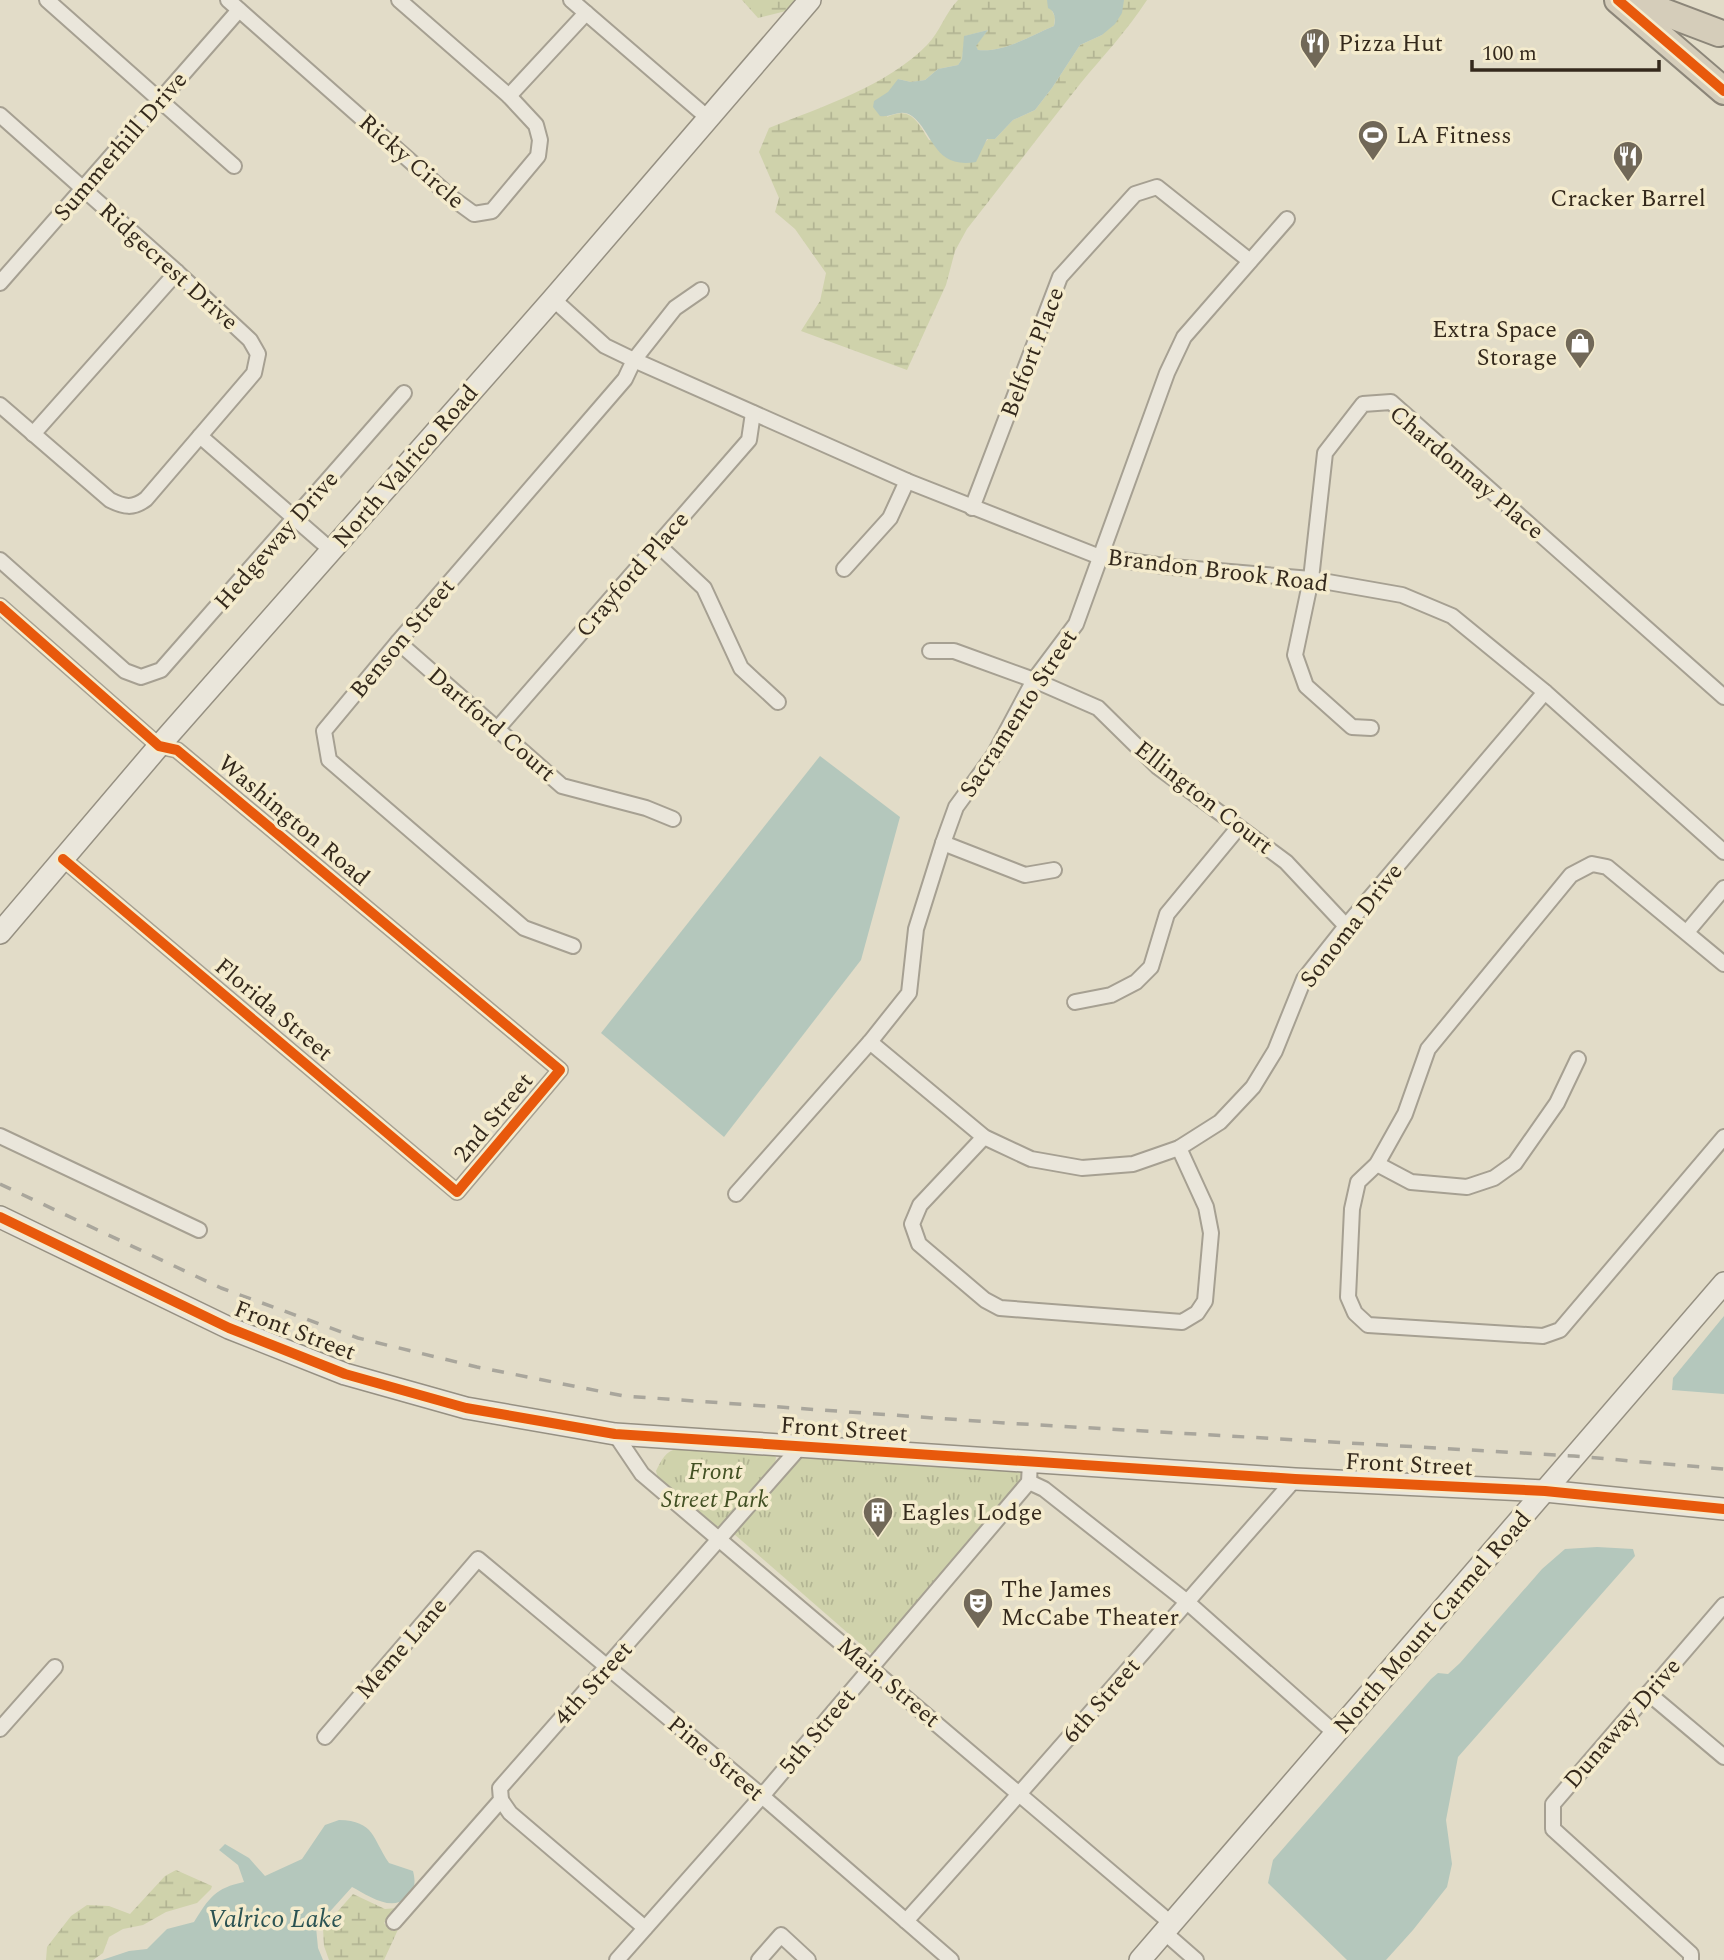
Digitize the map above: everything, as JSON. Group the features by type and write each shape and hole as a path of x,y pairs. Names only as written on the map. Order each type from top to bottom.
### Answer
{"highway":[{"path":"1618,0 1724,91"},
{"path":"1649,0 1661,10 1721,35"},
{"path":"1680,0 1721,35"}],"street":[{"path":"47,0 234,166"},
{"path":"228,0 240,10"},
{"path":"399,0 509,96 586,13"},
{"path":"571,0 708,118"},
{"name":"North Valrico Road","path":"3,922 64,859 159,746 553,299 810,0"},
{"name":"Summerhill Drive","path":"0,282 240,10"},
{"name":"Ricky Circle","path":"240,10 452,198 474,214 492,211 538,156 540,140 536,125 509,96"},
{"name":"Ridgecrest Drive","path":"0,115 250,340 258,354 254,373 200,436"},
{"name":"Belfort Place","path":"972,508 1060,277 1135,194 1157,187 1250,261"},
{"name":"Sacramento Street","path":"736,1194 870,1042 909,993 916,929 956,807 994,755 1034,680 1076,624 1167,373 1184,337 1287,219"},
{"path":"33,434 177,272"},
{"name":"Benson Street","path":"573,946 524,928 329,760 324,732 625,379 634,360 675,308 701,290"},
{"name":"Brandon Brook Road","path":"553,299 605,345 634,360 907,481 1100,557 1311,579 1402,595 1452,616 1545,692 1724,852"},
{"name":"Hedgeway Drive","path":"0,560 125,671 141,677 161,670 404,393"},
{"name":"Chardonnay Place","path":"1371,728 1352,727 1306,686 1295,655 1311,579 1325,453 1363,404 1391,402 1724,697"},
{"path":"0,405 110,500 124,507 137,505 146,499 200,436 331,550"},
{"name":"Crayford Place","path":"498,729 748,440 754,413"},
{"path":"844,569 890,518 907,481"},
{"path":"659,545 704,588 741,668 778,702"},
{"name":"Washington Road","path":"0,606 159,746 177,750 560,1070"},
{"name":"Dartford Court","path":"398,642 562,786 646,808 673,819"},
{"name":"Ellington Court","path":"930,651 954,651 1034,680 1098,708 1158,767 1286,862 1346,926"},
{"name":"Sonoma Drive","path":"870,1042 984,1137 1031,1159 1082,1167 1133,1164 1179,1148 1220,1122 1253,1087 1275,1051 1304,979 1545,692"},
{"path":"1075,1002 1111,996 1136,982 1151,967 1167,914 1238,828"},
{"path":"943,843 1025,875 1054,870"},
{"name":"Florida Street","path":"64,859 457,1192"},
{"path":"1724,964 1607,867 1592,864 1571,876 1428,1049 1405,1114 1377,1164 1359,1182 1352,1209 1348,1297 1355,1314 1368,1325 1543,1336 1560,1330 1724,1137"},
{"path":"1687,932 1724,888"},
{"path":"1377,1164 1411,1182 1467,1187 1494,1178 1515,1163 1557,1103 1578,1059"},
{"name":"2nd Street","path":"457,1192 560,1070"},
{"path":"0,1136 199,1230"},
{"path":"984,1137 920,1205 912,1224 919,1244 985,1300 1000,1308 1182,1322 1197,1314 1205,1301 1210,1233 1206,1206 1179,1148"},
{"name":"Front Street","path":"0,1217 229,1328 345,1374 466,1408 615,1434 800,1447 1029,1472 1296,1479 1545,1491 1724,1509"},
{"name":"North Mount Carmel Road","path":"1140,1960 1724,1283"},
{"name":"Main Street","path":"615,1434 642,1474 1021,1794 1168,1928 1196,1960"},
{"name":"4th Street","path":"394,1922 500,1800 500,1788 800,1447"},
{"path":"1029,1472 1045,1489 1186,1601 1336,1734"},
{"name":"5th Street","path":"617,1960 762,1796 871,1667 1029,1472"},
{"name":"6th Street","path":"906,1921 1021,1794 1186,1601 1296,1479"},
{"name":"Pine Street","path":"478,1559 762,1796 951,1960"},
{"name":"Meme Lane","path":"325,1737 478,1559"},
{"name":"Dunaway Drive","path":"1691,1960 1691,1954 1553,1829 1553,1804 1724,1605"},
{"path":"0,1729 55,1667"},
{"path":"1648,1693 1724,1757"},
{"path":"500,1800 510,1813 645,1928"},
{"path":"759,1960 781,1935 808,1960"}],"green space":[{"path":"742,0 801,0 794,9 758,18"},
{"path":"958,0 1047,0 1055,17 1054,26 997,49 978,50 975,46 988,30 965,36 962,59 958,65 938,69 925,80 911,82 898,79 887,117 908,114 917,121 929,140 982,146 988,139 995,139 1013,120 1035,110 1080,45 1102,35 1124,0 1147,0 967,229 955,251 946,285 907,370 801,331 820,301 826,273 795,229 775,212 779,198 759,152 769,128 873,84 911,59 932,40"},
{"name":"Front Street Park","path":"678,1448 769,1453 776,1457 775,1465 720,1527 709,1524 659,1482 656,1471 660,1463 667,1454"},
{"path":"802,1454 1024,1469 1018,1485 873,1655 734,1534"},
{"path":"176,1870 212,1886 211,1889 197,1903 166,1912 143,1925 123,1929 109,1937 103,1953 93,1960 46,1960 47,1947 71,1916 87,1905 109,1906 130,1914 165,1876"},
{"path":"353,1894 385,1909 397,1908 384,1923 393,1931 401,1923 384,1960 329,1960 324,1946 323,1928"}],"water":[{"path":"1047,0 1124,0 1122,13 1115,24 1102,35 1080,45 1035,110 1013,120 995,139 987,139 976,162 962,163 943,155 912,116 900,113 880,116 873,107 874,101 888,92 898,79 911,82 925,80 938,69 958,65 962,59 964,36 988,30 976,46 978,50 997,49 1054,26 1054,16 1048,8"},
{"path":"820,756 900,817 861,960 724,1137 601,1033"},
{"path":"1724,1316 1724,1394 1672,1390 1673,1378"},
{"path":"1565,1549 1633,1549 1635,1556 1458,1757 1446,1820 1452,1864 1447,1887 1386,1960 1347,1960 1268,1883 1273,1860 1431,1679 1438,1673 1448,1674 1460,1663 1542,1569"},
{"name":"Valrico Lake","path":"339,1820 366,1827 389,1863 413,1871 414,1883 406,1898 393,1903 379,1901 352,1887 316,1927 318,1948 323,1960 102,1960 129,1951 147,1949 167,1929 194,1922 209,1900 219,1891 244,1882 238,1865 219,1850 225,1844 249,1858 265,1876 302,1859 325,1825"}],"railway":[{"path":"0,1184 221,1288 358,1338 477,1367 624,1396 1005,1423 1574,1456 1724,1469"}],"cycle path":[{"path":"1618,0 1724,91"},
{"path":"0,606 159,746 177,750 560,1070 457,1192 63,859"},
{"path":"0,1217 229,1328 345,1374 466,1408 615,1434 1295,1479 1545,1491 1724,1509"}],"place":[{"name":"Pizza Hut","path":"1315,70"},
{"name":"LA Fitness","path":"1373,162"},
{"name":"Cracker Barrel","path":"1628,183"},
{"name":"Extra Space Storage","path":"1580,370"},
{"name":"Eagles Lodge","path":"878,1539"},
{"name":"The James McCabe Theater","path":"978,1630"}]}
